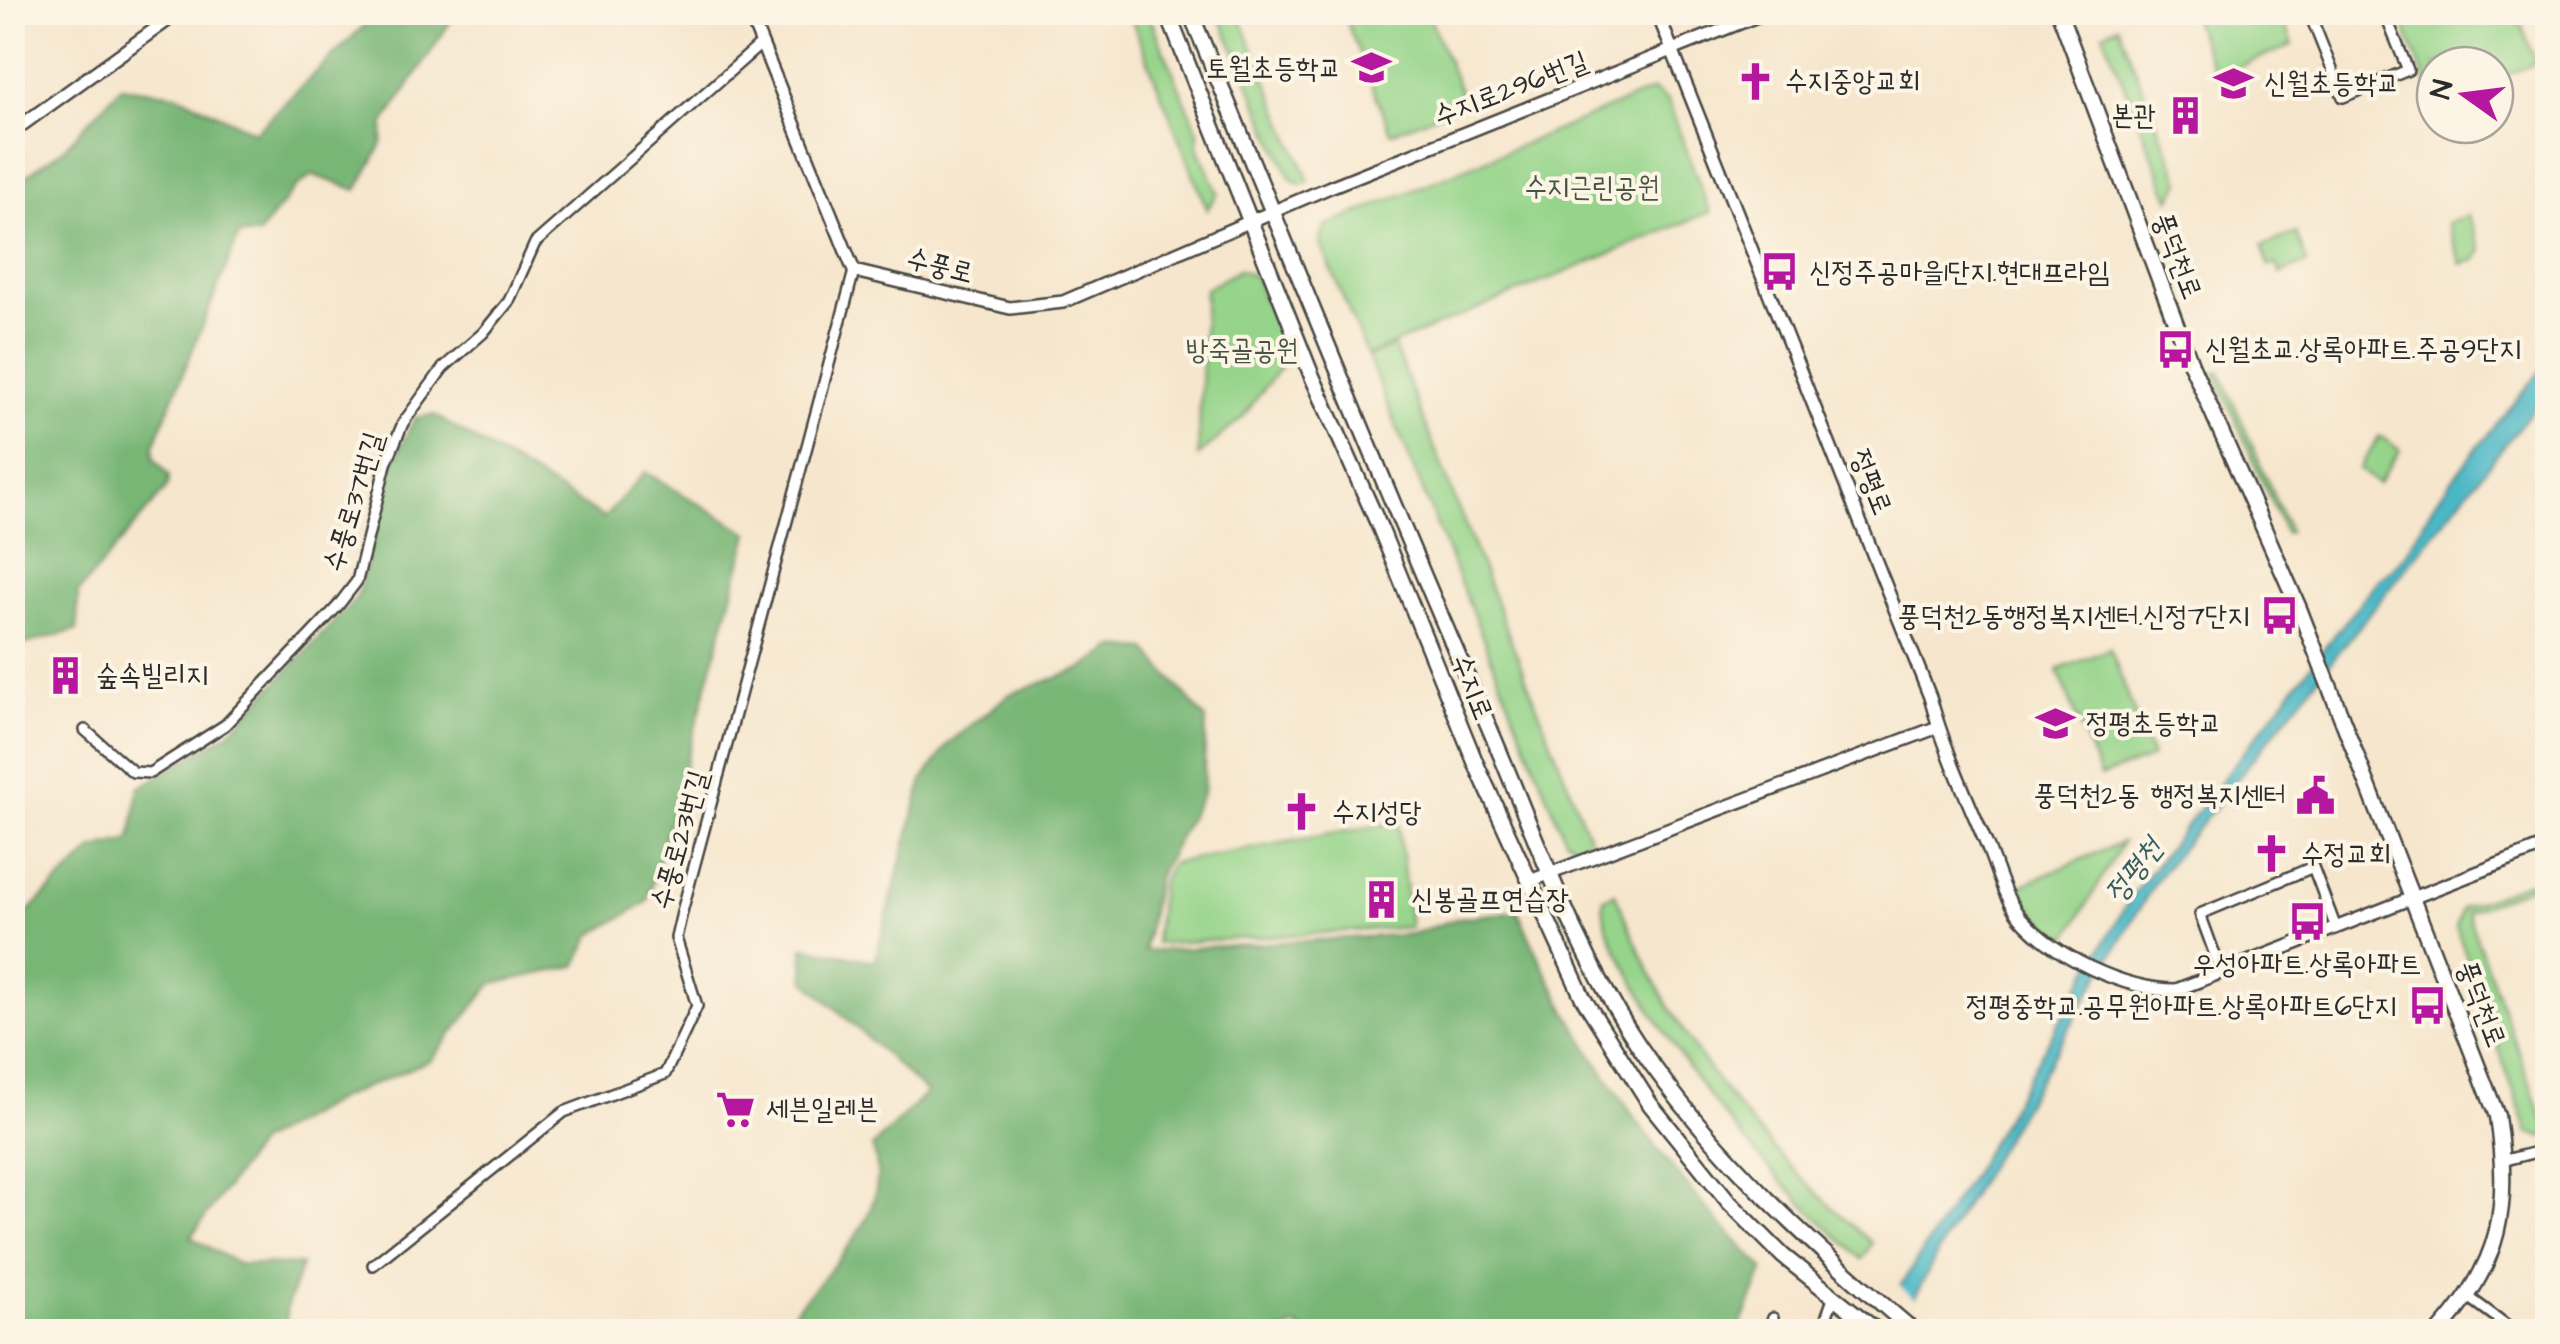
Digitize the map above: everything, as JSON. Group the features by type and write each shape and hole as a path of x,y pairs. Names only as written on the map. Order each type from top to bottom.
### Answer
{"main road":[{"name":"수지로","path":"1167,12 1249,224 1583,998 1682,1148 1756,1231 1878,1332"},
{"name":"수지로","path":"1190,12 1552,872 1616,1010 1674,1094 1772,1208 1911,1328"},
{"name":"풍덕천로","path":"2059,12 2191,364 2304,623 2497,1116 2500,1216 2490,1258 2470,1298 2439,1332"}],"street":[{"path":"12,132 179,12"},
{"path":"749,12 854,271"},
{"name":"정평로","path":"1657,12 1930,697 1938,728 2014,908 2064,952 2146,988 2176,990 2222,974"},
{"name":"수지로296번길","path":"1274,212 1766,12"},
{"path":"2309,12 2343,97 2408,70 2384,12"},
{"name":"수풍로37번길","path":"85,730 132,772 150,773 224,725 357,581 386,464 403,423 443,368 483,333 509,301 535,243 762,43"},
{"name":"수풍로","path":"854,271 1024,309 1084,294 1274,212"},
{"name":"수풍로23번길","path":"373,1265 564,1112 665,1074 677,1056 697,1006 676,938 854,271"},
{"path":"1530,881 1938,728"},
{"path":"2336,928 2314,867 2200,914 2222,974 2548,845"},
{"path":"2501,1162 2548,1149"},
{"path":"1821,1332 1834,1296"},
{"path":"2470,1298 2516,1332"},
{"path":"1768,1332 1774,1318"}],"green space":[{"path":"2212,12 2280,13 2293,45 2216,76 2193,20"},
{"path":"377,13 453,13 384,124 382,144 357,190 313,175 295,188 258,235 239,235 154,445 154,458 169,476 168,486 78,593 77,630 13,647 13,185 62,150 121,87 176,94 255,132"},
{"path":"1129,13 1148,13 1198,131 1198,147 1218,193 1207,209"},
{"path":"1218,13 1238,13 1309,181 1301,185 1291,179"},
{"path":"1360,13 1428,13 1465,103 1391,133 1345,18"},
{"path":"2399,13 2517,13 2536,63 2515,72 2515,45 2415,45 2415,54"},
{"path":"2118,26 2181,182 2170,199 2103,33"},
{"name":"수지근린공원","path":"1653,90 1668,101 1710,212 1367,355 1320,242 1325,227"},
{"path":"2468,215 2482,250 2476,260 2461,264 2447,223"},
{"path":"2296,233 2307,263 2280,274 2277,264 2269,266 2262,246"},
{"name":"방죽골공원","path":"1239,270 1254,276 1288,356 1243,417 1198,456 1205,289"},
{"path":"1394,346 1591,842 1577,846 1565,839 1368,357"},
{"path":"2220,371 2289,531 2285,533 2215,373"},
{"path":"434,415 604,518 645,472 749,533 647,902 592,935 576,966 492,984 431,1060 342,1097 258,1143 191,1237 238,1264 301,1265 286,1309 287,1331 13,1332 13,926 94,849 131,840 139,788 229,733 357,597 395,458 415,418"},
{"path":"2380,436 2400,450 2378,484 2359,469"},
{"path":"1115,647 1147,650 1206,720 1203,792 1157,878 1144,951 1412,934 1459,918 1518,911 1565,1009 1624,1102 1691,1190 1764,1269 1739,1331 1305,1332 1297,1326 1283,1332 779,1331 850,1245 864,1222 874,1198 878,1173 872,1147 927,1093 805,980 803,947 875,961 923,780 949,743 1010,694 1082,669"},
{"path":"2110,649 2152,757 2100,777 2058,670"},
{"name":"신봉골프연습장","path":"1398,822 1410,927 1155,944 1161,883 1172,863"},
{"path":"2122,842 2068,937 2033,910 2020,886"},
{"path":"2547,875 2547,880 2467,912 2547,1129 2547,1135 2542,1137 2528,1132 2456,927 2462,908"},
{"path":"1615,893 1638,947 1690,1042 1753,1126 1872,1243 1862,1259 1763,1162 1679,1054 1611,938 1603,908 1604,898"}],"water":[{"name":"정평천","path":"2547,363 2547,392 2157,879 1944,1241 1897,1331 1886,1308 1974,1171 2130,898 2379,578 2399,561 2439,497"}],"pier":[{"path":"1895,1282 1917,1301 1902,1332 1870,1332"}],"place":[{"name":"토월초등학교","path":"1371,68"},
{"name":"수지중앙교회","path":"1755,81"},
{"name":"신월초등학교","path":"2234,83"},
{"name":"본관","path":"2186,115"},
{"name":"신정주공마을1단지.현대프라임","path":"1779,272"},
{"name":"신월초교.상록아파트.주공9단지","path":"2175,349"},
{"name":"풍덕천2동행정복지센터.신정7단지","path":"2280,616"},
{"name":"숲속빌리지","path":"66,675"},
{"name":"정평초등학교","path":"2056,723"},
{"name":"풍덕천2동 행정복지센터","path":"2316,795"},
{"name":"수지성당","path":"1302,812"},
{"name":"수정교회","path":"2271,854"},
{"name":"신봉골프연습장","path":"1381,899"},
{"name":"우성아파트.상록아파트","path":"2307,922"},
{"name":"정평중학교.공무원아파트.상록아파트6단지","path":"2427,1006"},
{"name":"세븐일레븐","path":"736,1109"}]}
